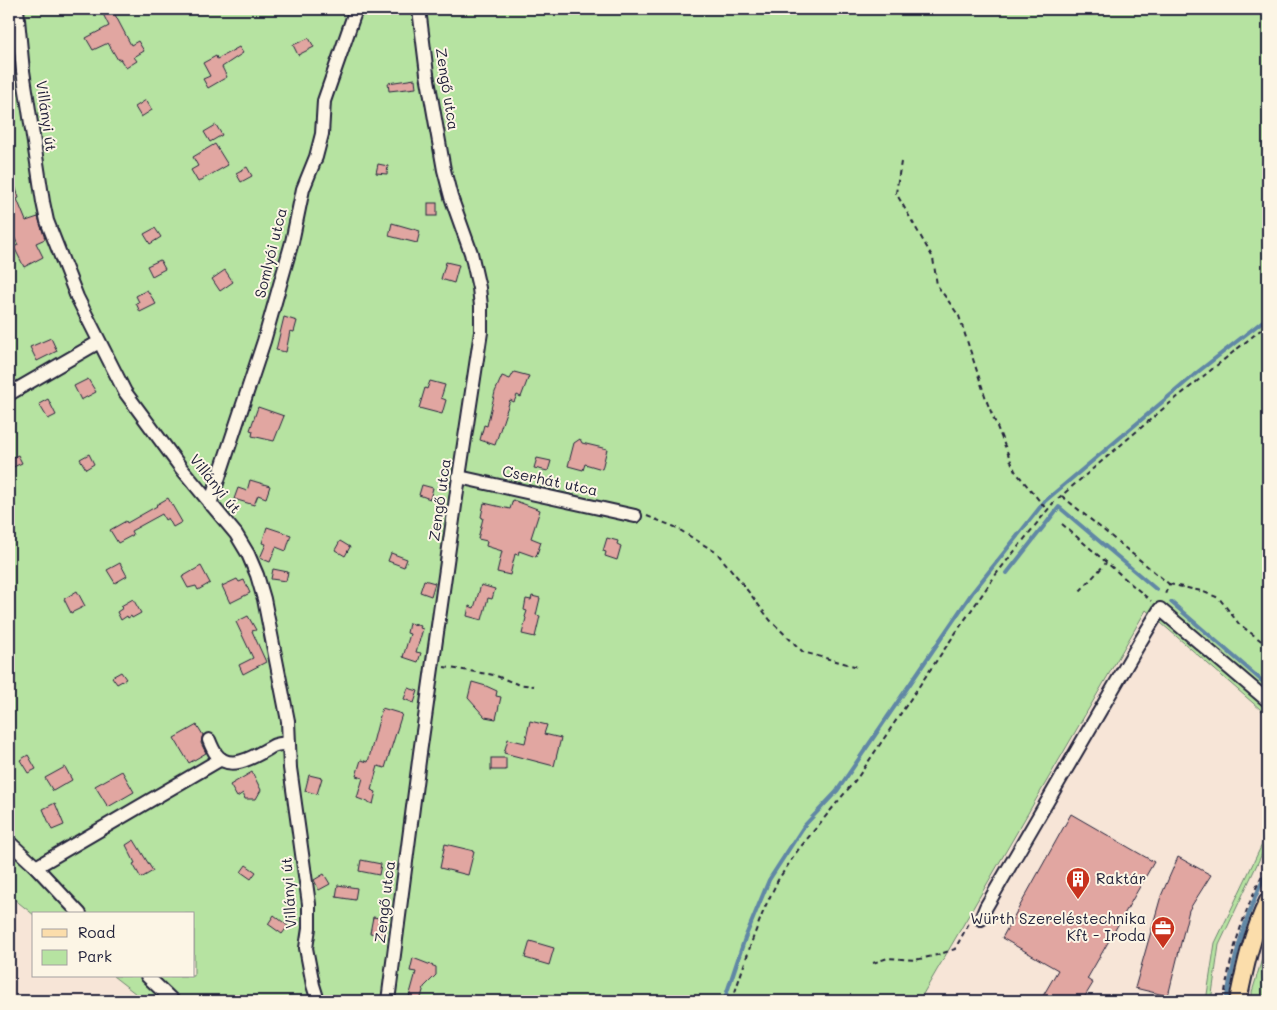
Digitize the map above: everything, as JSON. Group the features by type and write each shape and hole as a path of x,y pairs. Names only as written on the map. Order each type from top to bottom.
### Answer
{"main road":[{"path":"1238,1001 1245,965 1260,918 1268,901"}],"street":[{"name":"Somlyói utca","path":"210,504 264,341 292,242 303,188 316,157 322,134 324,101 356,9"},
{"name":"Zengő utca","path":"388,1001 420,753 434,665 459,477 482,332 481,306 471,253 451,197 444,170 418,9"},
{"name":"Villányi út","path":"14,14 47,221 77,297 125,392 175,460 236,534 248,554 257,576 264,599 286,713 288,743 309,904 310,928 306,948 318,1001"},
{"path":"9,394 99,342"},
{"name":"Cserhát utca","path":"459,477 635,516"},
{"path":"981,919 986,907 1160,609 1268,701"},
{"path":"209,740 217,755 229,762 245,761 274,745 288,743"},
{"path":"36,867 221,759"},
{"path":"9,842 36,867 78,912"},
{"path":"149,978 172,1001"}],"path":[{"path":"901,162 896,194 934,258 937,285 959,316 987,402 1015,471 1047,510"},
{"path":"732,1001 753,938 778,880 798,850 858,777 997,573 1047,510 1061,496 1164,408 1268,324"},
{"path":"1061,496 1169,584 1200,591 1219,598 1239,624 1268,646"},
{"path":"635,516 646,516 675,527 717,553 770,620 803,652 858,666"},
{"path":"1062,524 1160,609 1169,584"},
{"path":"1080,592 1106,563"},
{"path":"434,665 494,675 517,684 534,686"}],"green space":[{"path":"9,9 1268,9 1268,716 1146,610 919,1001 145,1001 116,978 195,978 195,912 32,913 9,895"},
{"path":"1268,832 1268,841 1219,945 1211,1001 1206,1001 1215,943"},
{"path":"1268,939 1268,1001 1252,1001 1252,992"}],"building":[{"path":"112,9 131,45 138,41 144,51 134,57 137,61 126,68 120,59 118,60 108,43 93,50 86,38 109,26 102,12"},
{"path":"309,38 314,47 298,55 293,45"},
{"path":"239,47 243,53 222,67 227,77 208,88 203,79 210,76 203,63 216,56 217,59"},
{"path":"415,79 416,88 389,91 388,83"},
{"path":"146,100 152,110 141,117 135,107"},
{"path":"216,125 222,135 210,142 204,132"},
{"path":"215,144 228,165 198,182 191,170 198,166 193,157"},
{"path":"378,164 388,166 387,174 376,173"},
{"path":"247,167 252,176 241,182 236,173"},
{"path":"11,173 19,198 17,199 26,221 38,217 45,239 36,243 43,257 24,267 14,247 18,245 9,226 9,174"},
{"path":"428,203 437,203 437,216 428,216"},
{"path":"392,223 420,231 417,243 389,236"},
{"path":"155,228 161,237 150,244 144,234"},
{"path":"160,260 165,269 152,276 147,266"},
{"path":"446,262 459,265 454,283 441,279"},
{"path":"225,270 233,282 220,291 212,279"},
{"path":"147,290 156,304 140,312 136,303 139,302 136,296"},
{"path":"284,317 297,321 294,332 290,331 286,352 276,350"},
{"path":"51,338 57,351 37,361 30,347"},
{"path":"514,372 529,376 521,397 517,395 514,402 510,400 495,445 480,440 484,425 487,426 495,392 502,376 510,379"},
{"path":"88,379 96,392 81,400 74,386"},
{"path":"430,381 445,385 441,398 446,400 442,414 419,408 425,388 427,389"},
{"path":"48,399 56,415 48,419 39,404"},
{"path":"258,407 284,416 274,441 252,436 253,431 250,430"},
{"path":"580,439 582,443 607,449 602,469 585,464 583,470 568,466 574,443"},
{"path":"89,454 94,464 86,469 80,459"},
{"path":"18,455 22,463 9,469 9,459"},
{"path":"537,458 551,461 548,471 534,468"},
{"path":"250,480 270,486 266,498 258,495 254,505 234,499 238,488 247,491"},
{"path":"422,485 433,488 430,499 419,495"},
{"path":"168,498 182,522 173,527 168,518 165,520 162,514 131,531 133,535 118,543 110,530 126,521 127,523"},
{"path":"513,500 540,510 531,538 541,542 536,557 519,551 518,555 515,554 510,575 497,572 502,551 486,546 487,541 478,539 484,503 510,509"},
{"path":"267,527 291,535 286,551 276,547 270,562 260,558 266,544 262,543"},
{"path":"607,538 618,541 617,544 621,546 617,560 605,556 606,552 603,551"},
{"path":"340,541 350,547 345,556 335,550"},
{"path":"391,553 407,559 404,567 388,561"},
{"path":"120,563 127,576 115,583 107,570"},
{"path":"201,566 210,583 198,590 196,586 188,588 182,577"},
{"path":"273,569 288,572 286,581 271,579"},
{"path":"237,579 239,582 244,580 250,593 230,603 222,586"},
{"path":"424,580 435,583 431,596 420,592"},
{"path":"481,585 495,589 492,599 488,598 482,620 467,616 469,606 474,608"},
{"path":"77,591 85,606 71,613 64,599"},
{"path":"532,596 540,598 536,615 540,616 535,637 522,634 527,611 524,610 526,599 531,600"},
{"path":"133,599 141,613 132,618 127,616 121,620 117,612 123,608 121,606"},
{"path":"248,616 256,630 252,631 266,662 243,674 239,665 253,658 236,622"},
{"path":"409,623 421,626 420,628 423,629 416,652 421,653 418,662 403,657 410,634 407,633"},
{"path":"121,672 126,679 117,684 112,677"},
{"path":"472,682 497,691 496,696 501,697 496,719 485,717 468,698"},
{"path":"408,688 418,691 414,703 404,699"},
{"path":"382,708 402,714 385,768 378,766 371,790 376,792 373,804 357,798 363,778 356,776 361,760 368,762"},
{"path":"530,721 547,725 544,734 561,738 554,766 504,753 508,739 525,743"},
{"path":"197,725 203,735 201,743 206,753 189,763 174,738"},
{"path":"28,755 36,769 28,773 20,760"},
{"path":"491,758 506,758 506,770 491,770"},
{"path":"65,767 72,780 53,791 45,778"},
{"path":"122,771 134,792 108,807 95,786"},
{"path":"252,772 261,790 256,799 245,799 243,793 237,797 230,785"},
{"path":"309,775 322,778 317,794 305,791"},
{"path":"55,803 64,825 52,830 43,809"},
{"name":"Raktár","path":"1071,814 1154,862 1087,979 1093,983 1082,1001 1040,1001 1058,970 1002,938"},
{"path":"134,840 153,871 141,878 126,845"},
{"path":"445,844 474,851 468,875 440,868"},
{"name":"Würth Szereléstechnika Kft - Iroda","path":"1178,857 1211,875 1189,910 1168,996 1135,988 1161,896"},
{"path":"361,860 381,864 379,875 359,871"},
{"path":"246,865 256,872 251,879 241,872"},
{"path":"324,874 330,884 319,890 314,880"},
{"path":"338,885 357,888 355,900 336,897"},
{"path":"274,915 288,926 282,934 268,924"},
{"path":"373,917 386,919 384,935 370,933"},
{"path":"530,941 554,948 549,965 525,958"},
{"path":"413,958 436,967 436,975 424,987 420,1001 412,999 408,1001 416,972 410,971"}],"waterway":[{"path":"724,1001 745,938 769,880 804,826 837,791 972,593 1045,501 1199,371 1268,317"},
{"path":"1007,573 1059,507 1157,590"},
{"path":"1171,602 1268,686"},
{"path":"1226,1001 1242,934 1260,885 1268,870"}],"place":[{"name":"Raktár","path":"1078,900"},
{"name":"Würth Szereléstechnika Kft - Iroda","path":"1163,949"}]}
